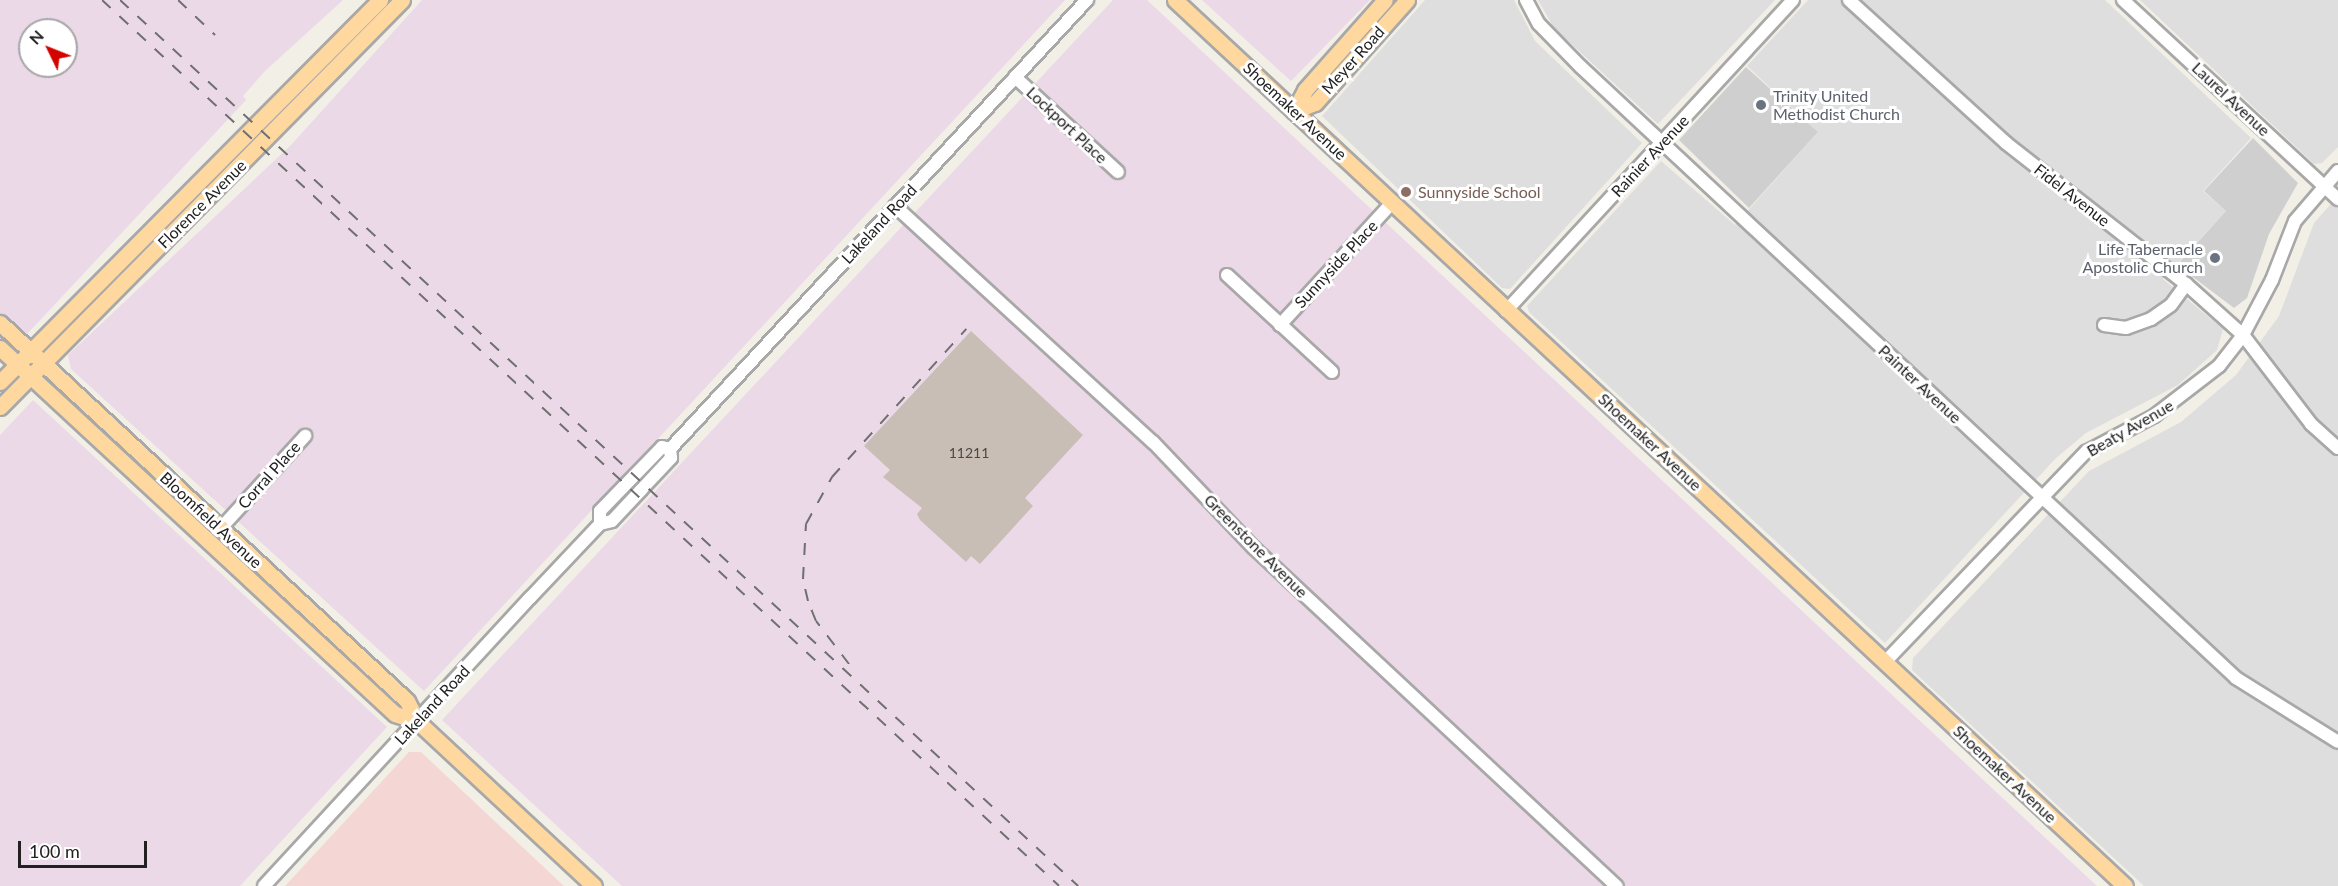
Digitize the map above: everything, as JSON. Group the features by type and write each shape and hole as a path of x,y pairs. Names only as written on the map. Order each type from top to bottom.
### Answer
{"main road":[{"name":"Florence Avenue","path":"0,382 380,0"},
{"name":"Florence Avenue","path":"0,406 402,0"},
{"name":"Shoemaker Avenue","path":"1175,0 1391,204 2125,886"},
{"name":"Meyer Road","path":"1294,111 1305,90 1385,0"},
{"name":"Meyer Road","path":"1294,111 1315,103 1407,0"},
{"name":"Bloomfield Avenue","path":"0,323 407,701 417,721 594,886"},
{"name":"Bloomfield Avenue","path":"0,348 395,714 417,721"},
{"name":"Corral Place","path":"208,542 221,528"}],"street":[{"name":"Lakeland Road","path":"264,886 600,524 600,511 662,447 670,449 1087,0"},
{"name":"Painter Avenue","path":"1526,0 1547,34 2236,678 2338,742"},
{"name":"Rainier Avenue","path":"1506,311 1793,0"},
{"name":"Fidel Avenue","path":"1849,0 2006,143 2186,284 2243,335 2311,424 2338,448"},
{"name":"Laurel Avenue","path":"2123,0 2338,199"},
{"name":"Lockport Place","path":"1015,77 1118,172"},
{"name":"Beaty Avenue","path":"1885,662 2040,496 2086,452 2191,392 2243,335 2272,280 2286,235 2338,171"},
{"name":"Sunnyside Place","path":"1280,325 1391,204"},
{"name":"Greenstone Avenue","path":"896,206 1153,442 1254,548 1617,886"},
{"path":"1227,275 1332,372"},
{"path":"2104,325 2126,328 2151,319 2170,305 2186,284"},
{"name":"Corral Place","path":"221,528 305,436"}],"shaded area":[{"path":"0,0 343,0 264,72 243,96 246,100 0,363"},
{"path":"422,0 1065,0 424,691 71,369 68,355 291,145"},
{"path":"1113,0 1147,0 2097,886 622,886 442,720"},
{"path":"1202,0 1370,0 1291,81"},
{"path":"1425,0 1514,0 1535,41 1642,143 1510,289 1502,288 1322,116"},
{"path":"1538,0 1775,0 1658,124 1554,28"},
{"path":"1808,0 2105,0 2251,138 2203,191 2226,211 2163,279 2223,329 2217,350 2178,385 2086,433 2056,458 1885,643 1529,312 1527,306 1661,161 1735,225 1818,132 1747,66"},
{"path":"2140,0 2338,0 2338,147 2322,163 2314,164"},
{"path":"1746,67 1818,132 1749,208 1679,140"},
{"path":"2253,138 2298,183 2269,234 2247,298 2234,308 2177,265 2226,211 2204,191"},
{"path":"2338,196 2338,886 2144,886 1912,670 1913,658 2089,471 2181,422 2236,375 2279,316 2314,223"},
{"path":"33,400 387,727 240,886 0,886 0,435"},
{"path":"409,752 421,752 564,886 285,886"}],"building":[{"path":"971,331 1083,435 1025,498 1033,506 980,564 971,556 966,562 920,520 917,514 922,508 883,477 890,470 864,446"}],"railway":[{"path":"102,0 1059,886"},
{"path":"120,0 1078,886"},
{"path":"178,0 215,35"},
{"path":"849,664 816,621 808,601 803,579 806,524 832,477 966,329"}],"place":[{"name":"Trinity United Methodist Church","path":"1761,105"},
{"name":"Sunnyside School","path":"1406,192"},
{"name":"Life Tabernacle Apostolic Church","path":"2215,258"}]}
